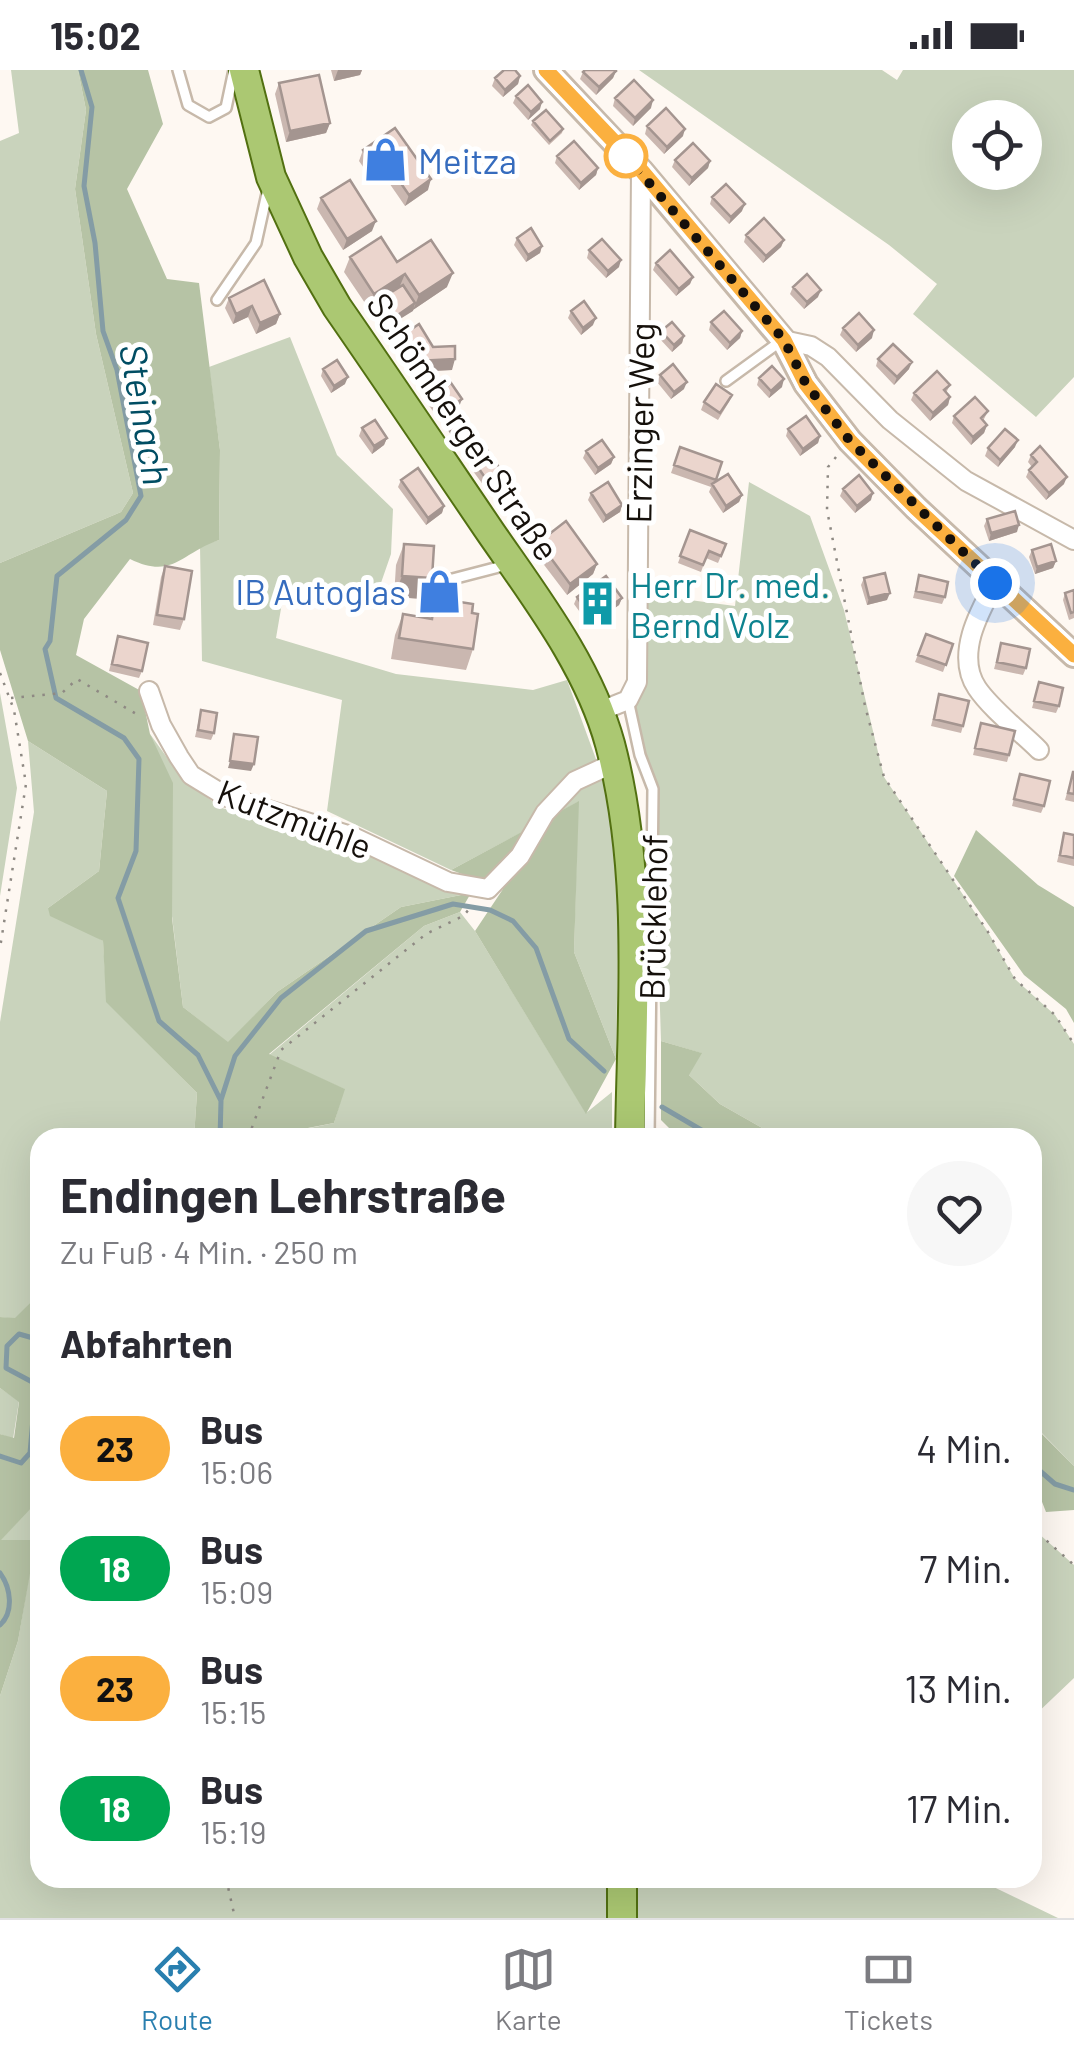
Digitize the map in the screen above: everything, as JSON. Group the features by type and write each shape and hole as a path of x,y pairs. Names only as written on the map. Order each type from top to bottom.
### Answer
{"main road":[{"name":"Schömberger Straße","path":"244,70 271,176 308,257 337,307 512,564 574,662 598,712 626,822 632,885 630,1128"},
{"path":"622,1888 622,1918"}],"street":[{"path":"546,70 641,170 784,340 806,384 850,441 1074,655"},
{"name":"Erzinger Weg","path":"628,700 637,682 641,170"},
{"path":"784,340 811,346 828,357 890,420 966,481 1074,540"},
{"path":"995,583 976,619 970,642 970,670 976,687 1039,750"},
{"name":"Kutzmühle","path":"149,690 164,730 191,775 227,796 350,836 448,882 488,889 520,856 545,813 575,781 614,763"},
{"path":"598,712 628,700"}],"lane":[{"path":"178,70 188,105 209,117 226,108 234,70"},
{"path":"217,300 256,242 271,176"},
{"path":"726,381 784,340"},
{"path":"438,584 512,564"},
{"name":"Brücklehof","path":"628,700 640,755 653,789 650,1128"}],"path":[{"path":"850,441 828,467 827,510 861,686 884,777 1015,980 1055,1015 1074,1044"},
{"path":"0,673 10,698 26,784 0,948"},
{"path":"10,698 62,693 77,679 164,730"},
{"path":"251,1128 281,1050 426,934 463,916"},
{"path":"1042,1536 1074,1564"},
{"path":"228,1888 235,1918"}],"green space":[{"path":"11,70 78,70 86,110 75,189 96,334 133,493 121,512 0,563 0,141 19,133"},
{"path":"78,70 148,70 163,124 127,189 167,279 199,283 220,450 219,540 167,566 145,565 130,559 84,619 76,655 141,691 150,734 173,783 172,918 183,1007 228,1042 277,992 401,907 471,893 460,912 424,926 269,1054 345,1089 334,1123 308,1128 195,1128 197,1093 106,1002 103,941 50,916 48,908 99,871 107,791 28,741 0,650 0,563 121,512 133,493 96,334 75,189 86,110"},
{"path":"639,70 882,70 897,80 903,70 1074,70 1074,377 1036,417 913,314 937,284 889,245"},
{"path":"290,337 337,455 393,509 391,554 374,603 283,597 276,638 396,674 533,690 567,680 604,781 619,872 616,1059 574,952 578,802 451,870 327,811 342,700 202,661 200,546 219,540 220,450 209,367"},
{"path":"749,482 810,516 844,610 884,777 1015,979 1055,1015 1074,1044 1074,1466 1042,1433 1042,1128 762,1128 720,1104 688,1074 701,1053 661,1041 653,789 628,700 637,593 735,606"},
{"path":"0,693 17,788 0,896"},
{"path":"150,734 184,781 222,808 347,844 447,891 471,893 401,907 277,992 228,1043 183,1007"},
{"path":"28,741 107,791 99,871 48,908 103,941 107,1002 197,1093 195,1128 30,1128 30,1303 15,1319 0,1317 0,1022 34,812"},
{"path":"579,801 574,952 616,1059 586,1114 475,931 503,889 451,870"},
{"path":"976,830 1038,885 1074,907 1074,1023 1066,1009 1024,975 954,876"},
{"path":"460,912 586,1113 612,1092 612,1128 310,1128 334,1123 344,1089 269,1055 424,926"},
{"path":"661,1041 702,1053 689,1075 720,1104 762,1128 669,1128 661,1120"},
{"path":"30,1303 30,1510 1,1540 30,1540 30,1574 18,1641 0,1696 0,1434 14,1438 19,1402 0,1388 0,1317 15,1318"},
{"path":"0,1388 19,1401 13,1439 0,1434"},
{"path":"1042,1434 1074,1466 1074,1510 1046,1512 1042,1502"},
{"path":"30,1509 30,1540 0,1540"},
{"path":"1042,1537 1074,1565 1074,1678 1042,1708"},
{"path":"30,1570 30,1888 610,1888 610,1918 0,1918 0,1696 18,1641"},
{"path":"634,1888 996,1888 1058,1918 633,1918"}],"building":[{"path":"504,70 515,70 520,76 505,90 495,78"},
{"path":"585,70 615,70 616,71 599,87"},
{"path":"319,75 330,123 290,131 279,83"},
{"path":"634,80 653,100 635,118 615,98"},
{"path":"528,85 542,102 531,112 516,96"},
{"path":"666,108 685,129 667,147 647,126"},
{"path":"546,110 563,129 550,141 533,121"},
{"path":"395,128 431,179 409,195 389,166 379,173 363,150"},
{"path":"574,141 598,168 581,183 557,156"},
{"path":"693,143 710,161 692,178 675,160"},
{"path":"350,180 376,221 347,239 321,198"},
{"path":"726,184 745,204 731,217 712,197"},
{"path":"764,218 784,240 766,256 746,235"},
{"path":"531,228 542,246 528,255 517,238"},
{"path":"381,237 397,262 431,240 453,273 419,295 405,274 374,294 350,257"},
{"path":"602,239 621,260 608,271 589,250"},
{"path":"670,250 693,277 679,289 656,263"},
{"path":"807,274 821,290 807,302 793,287"},
{"path":"264,280 280,314 260,323 252,306 236,314 229,298"},
{"path":"403,285 415,303 395,317 382,298"},
{"path":"584,301 596,318 583,328 571,311"},
{"path":"724,311 742,331 730,343 711,322"},
{"path":"859,313 874,330 858,345 843,328"},
{"path":"672,322 684,336 674,345 661,331"},
{"path":"419,324 433,347 455,346 455,359 416,361 400,337"},
{"path":"893,344 912,362 897,377 878,359"},
{"path":"337,360 348,377 334,386 323,369"},
{"path":"673,364 687,382 674,392 660,375"},
{"path":"772,366 784,379 771,391 759,378"},
{"path":"937,371 950,385 944,390 950,397 933,413 914,393"},
{"path":"451,383 462,399 442,413 431,397"},
{"path":"716,384 732,395 720,413 704,402"},
{"path":"975,397 988,411 981,418 987,425 973,437 954,416"},
{"path":"806,416 820,436 803,449 788,429"},
{"path":"464,418 471,429 455,439 448,428"},
{"path":"375,420 387,438 374,446 362,428"},
{"path":"1005,429 1018,440 1000,460 988,448"},
{"path":"602,440 614,457 598,468 586,451"},
{"path":"1040,446 1067,477 1049,493 1029,470 1037,462 1031,455"},
{"path":"680,447 722,462 716,480 674,465"},
{"path":"487,450 500,469 486,479 473,460"},
{"path":"418,468 444,506 428,518 401,480"},
{"path":"728,474 742,495 726,506 712,484"},
{"path":"859,475 873,493 857,506 843,489"},
{"path":"608,482 622,505 606,516 591,493"},
{"path":"1015,511 1019,525 991,533 987,519"},
{"path":"566,521 597,564 570,584 539,542"},
{"path":"690,530 726,544 721,556 709,551 703,565 680,556"},
{"path":"404,544 434,546 432,578 402,576"},
{"path":"1051,544 1056,561 1037,567 1032,550"},
{"path":"165,566 192,571 184,619 157,615"},
{"path":"885,573 890,593 869,598 864,578"},
{"path":"919,575 948,582 945,597 916,591"},
{"name":"Herr Dr. med. Bernd Volz","path":"606,576 622,598 592,619 577,597"},
{"path":"1074,590 1074,612 1071,613 1065,593"},
{"path":"435,598 473,604 472,613 478,614 473,649 399,638 403,614 432,619"},
{"path":"926,634 953,644 946,665 918,655"},
{"path":"118,636 148,643 142,671 112,664"},
{"path":"1001,643 1030,649 1026,668 997,662"},
{"path":"1039,682 1063,688 1059,706 1034,701"},
{"path":"939,694 969,701 963,726 934,719"},
{"path":"201,710 217,713 214,733 198,730"},
{"path":"981,723 1015,731 1009,755 975,748"},
{"path":"234,734 258,737 254,764 230,761"},
{"path":"1074,772 1074,794 1068,793"},
{"path":"1020,774 1050,781 1044,806 1014,799"},
{"path":"1064,833 1074,835 1074,858 1060,855"}],"waterway":[{"name":"Steinach","path":"81,70 92,107 84,186 95,243 103,331 117,370 141,496 126,520 57,576 50,641 45,649 56,698 124,738 139,759 136,851 118,898 159,1021 198,1055 221,1101 220,1128"},
{"path":"221,1100 235,1056 281,998 366,931 453,904 490,910 513,921 536,948 569,1039 604,1071"},
{"path":"662,1107 698,1128"},
{"name":"Steinach","path":"30,1337 19,1334 7,1346 6,1368 30,1381"},
{"name":"Steinach","path":"0,1456 21,1463 30,1453"},
{"path":"1042,1473 1055,1484 1074,1490"},
{"name":"Steinach","path":"0,1573 9,1600 0,1625"}],"bus line":[{"name":"23","path":"546,70 641,170 784,340 806,384 850,441 1074,655"}],"place":[{"name":"Meitza","path":"385,160"},
{"name":"IB Autoglas","path":"439,591"},
{"name":"Herr Dr. med. Bernd Volz","path":"597,604"}],"route":[{"path":"626,156 784,340 806,384 850,441 995,583"}]}
